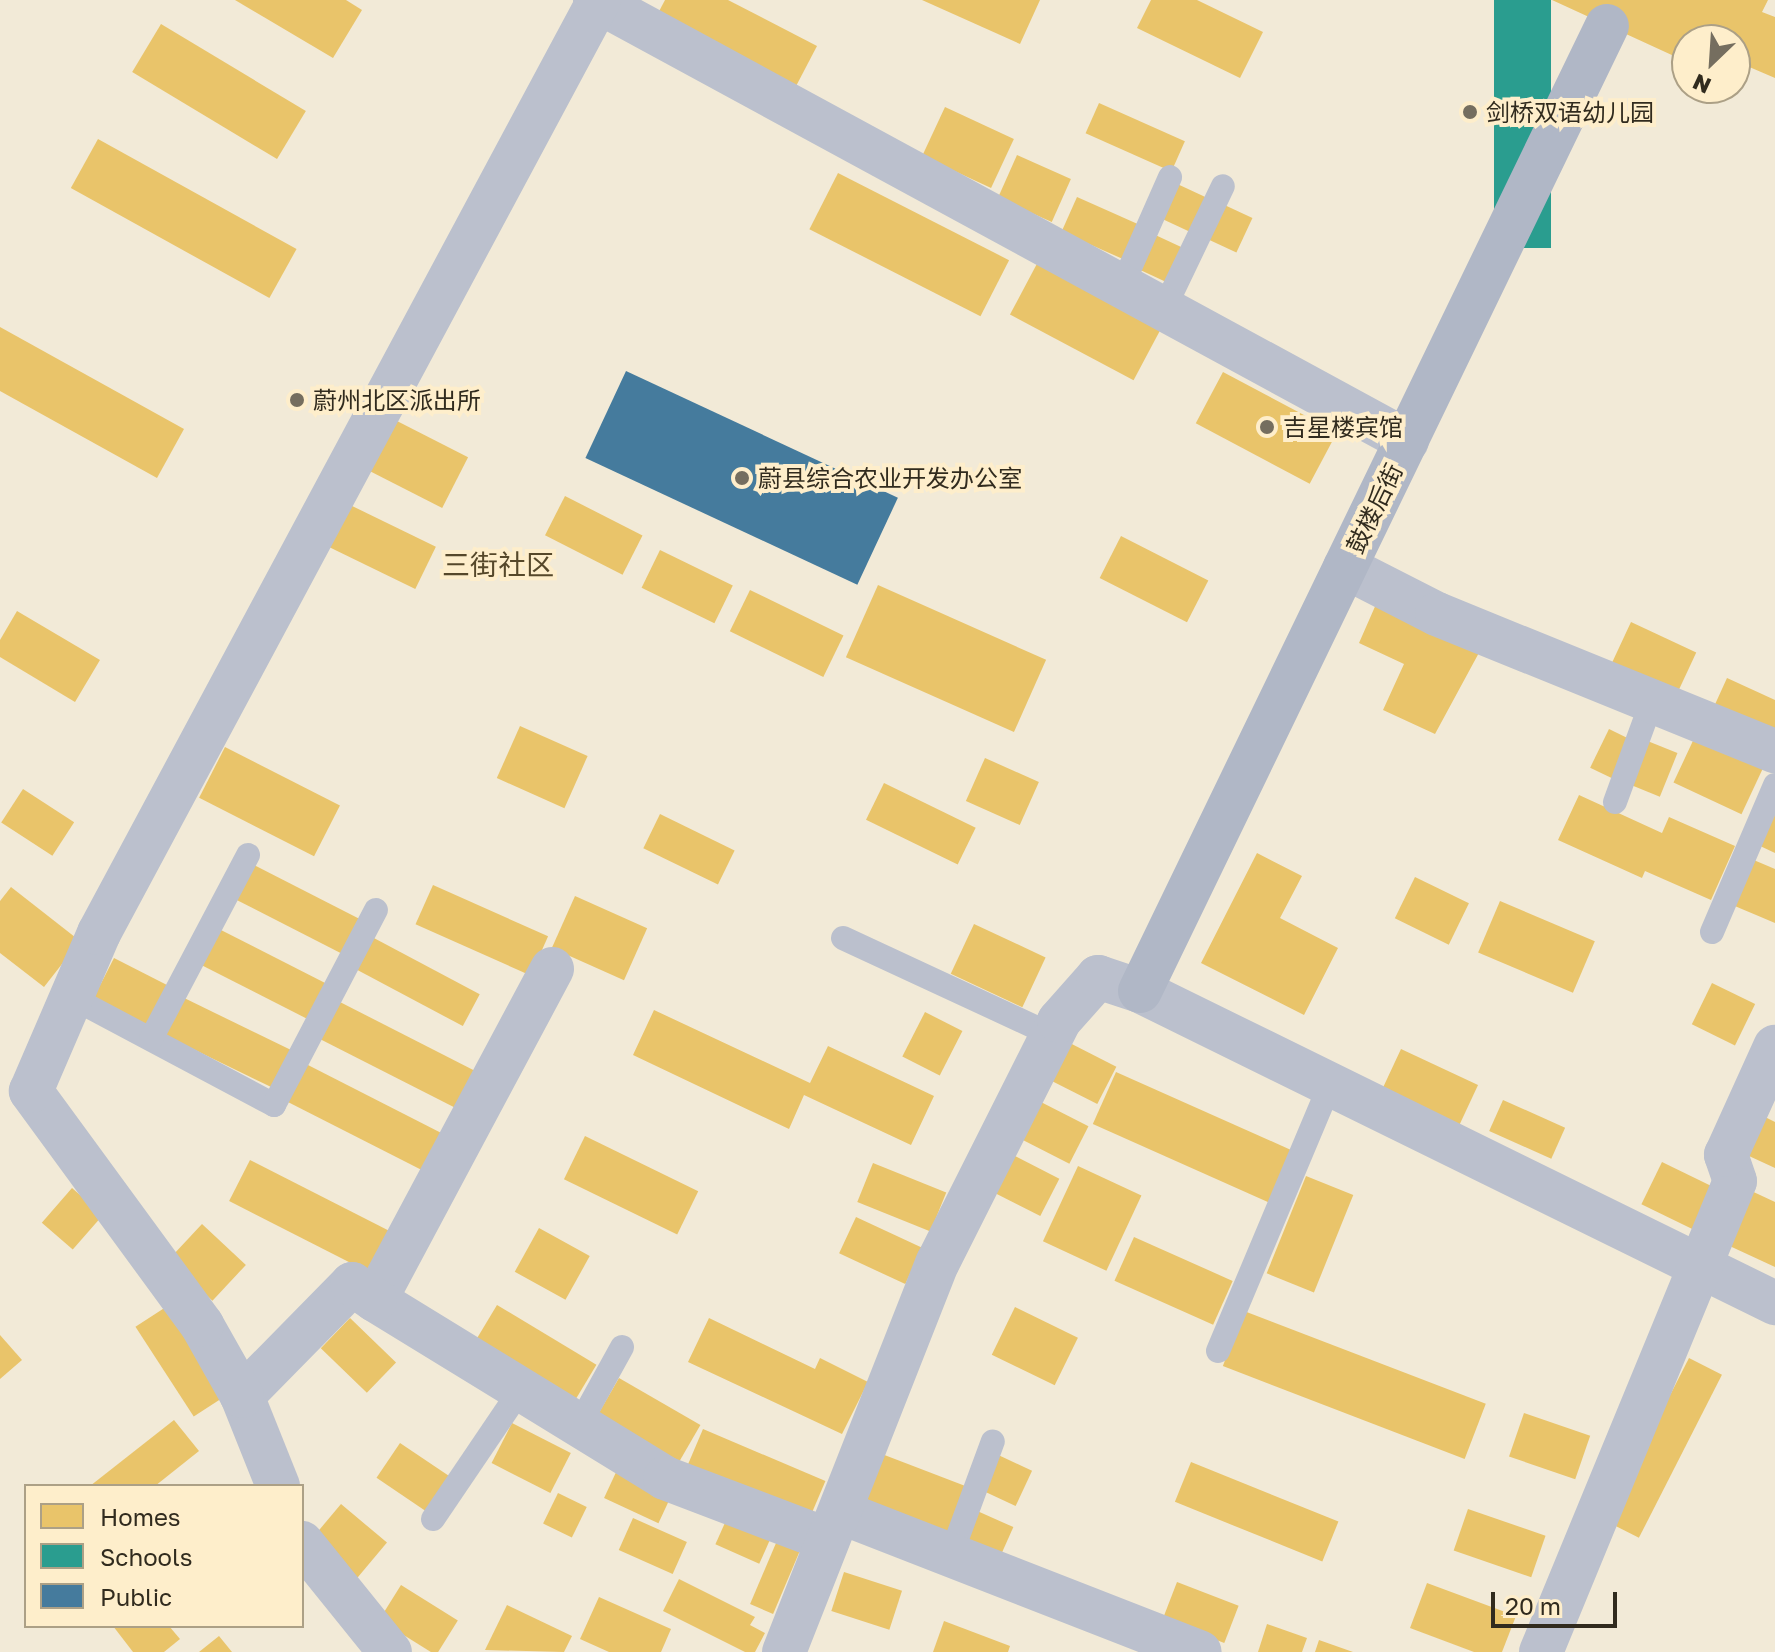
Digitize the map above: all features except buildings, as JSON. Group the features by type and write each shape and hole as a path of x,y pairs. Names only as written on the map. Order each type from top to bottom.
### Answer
{"main road":[{"name":"鼓楼后街","path":"1140,991 1607,26"}],"street":[{"path":"277,1484 242,1396 202,1325 31,1091 106,919 597,1 1407,441"},
{"path":"1345,567 1437,614 1775,751"},
{"path":"375,1300 552,969"},
{"path":"784,1652 938,1262 1052,1035 1098,977 1140,991 1775,1303"},
{"path":"1541,1652 1697,1264 1735,1181 1726,1155 1775,1047"},
{"path":"242,1396 352,1284 665,1478 834,1526 951,1555 1200,1652"},
{"path":"304,1545 390,1652"}],"lane":[{"path":"1122,286 1170,177"},
{"path":"1164,309 1223,186"},
{"path":"1615,802 1652,701"},
{"path":"1712,932 1775,785"},
{"path":"151,1039 248,855"},
{"path":"71,997 274,1105 376,910"},
{"path":"843,938 1052,1035"},
{"path":"1218,1351 1330,1084"},
{"path":"579,1425 622,1347"},
{"path":"433,1519 521,1389"},
{"path":"951,1555 993,1441"}],"place":[{"name":"剑桥双语幼儿园","path":"1470,112"},
{"name":"蔚州北区派出所","path":"297,400"},
{"name":"吉星楼宾馆","path":"1267,427"},
{"name":"蔚县综合农业开发办公室","path":"742,478"}],"district":[{"name":"三街社区","path":"498,565"}]}
